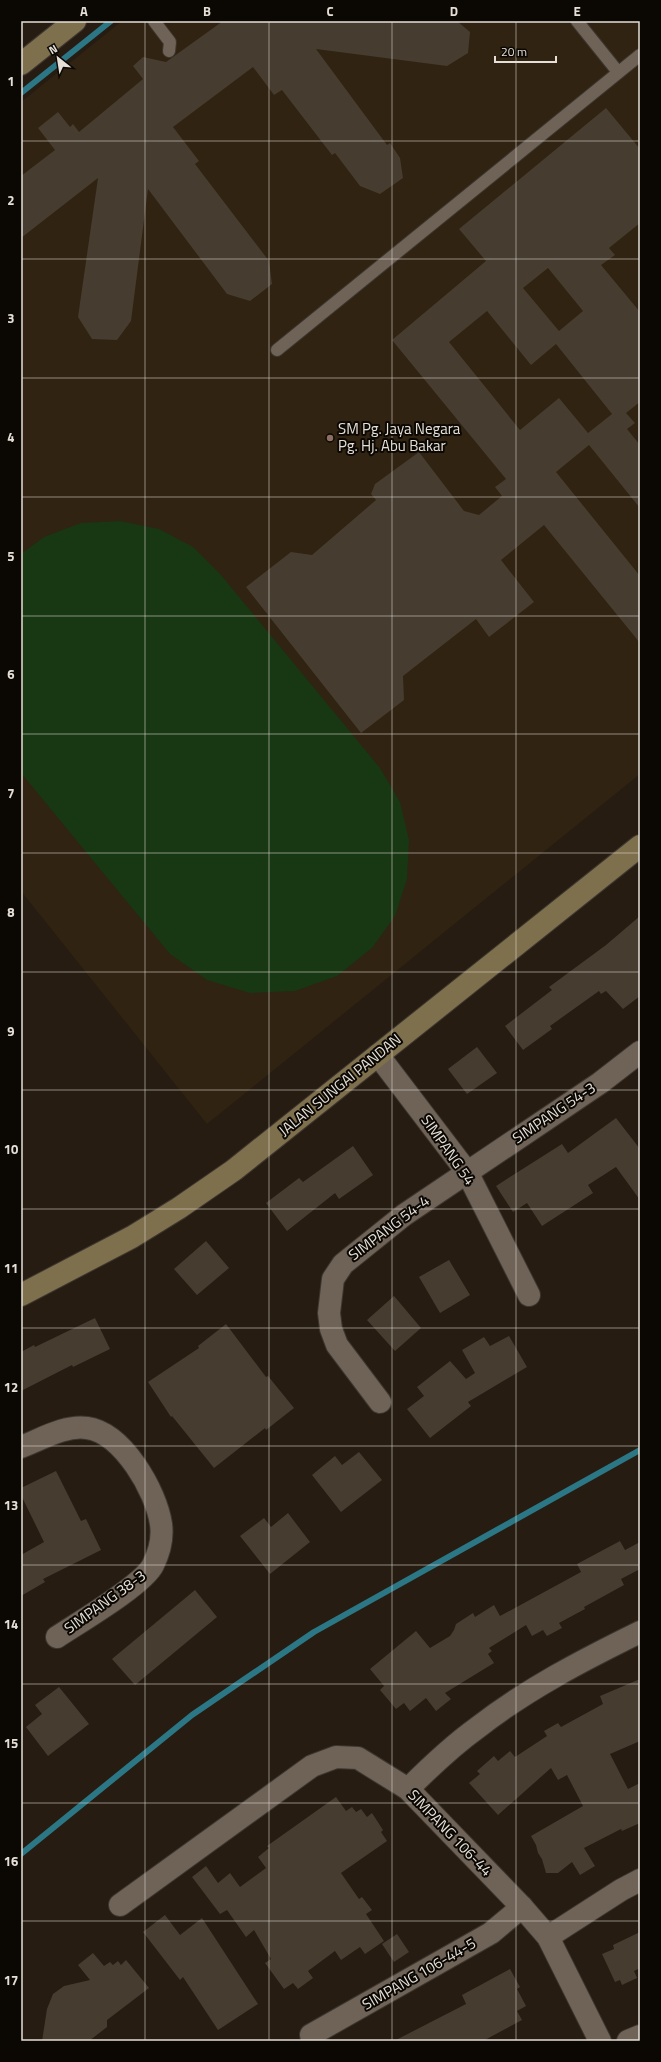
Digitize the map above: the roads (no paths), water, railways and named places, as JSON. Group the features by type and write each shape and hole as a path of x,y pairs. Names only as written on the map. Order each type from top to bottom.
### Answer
{"street":[{"path":"21,64 75,21"},
{"name":"JALAN SUNGAI PANDAN","path":"21,1295 132,1237 179,1208 234,1170 640,846"},
{"name":"SIMPANG 54-3","path":"467,1172 600,1083 640,1052"},
{"name":"SIMPANG 54","path":"378,1055 467,1172 529,1295"},
{"name":"SIMPANG 54-4","path":"380,1402 337,1345 333,1335 329,1313 333,1279 343,1264 355,1253 467,1172"},
{"name":"SIMPANG 38-3","path":"21,1447 74,1427 93,1429 113,1438 138,1470 157,1510 161,1524 161,1538 158,1553 152,1566 139,1581 57,1638"},
{"path":"408,1789 440,1758 515,1701 582,1661 640,1632"},
{"name":"SIMPANG 106-44","path":"120,1905 298,1775 324,1760 346,1757 358,1758 408,1789 522,1907 548,1937 600,2041"},
{"path":"548,1937 621,1890 640,1880"},
{"name":"SIMPANG 106-44-5","path":"311,2035 492,1933 522,1907"},
{"path":"628,2041 640,2036"}],"lane":[{"path":"154,21 170,42 169,50"},
{"path":"577,21 618,72"},
{"path":"277,350 640,55"}],"waterway":[{"path":"21,93 111,21"},
{"path":"21,1854 192,1715 314,1632 640,1450"}],"place":[{"name":"SM Pg. Jaya Negara Pg. Hj. Abu Bakar","path":"330,438"}]}
